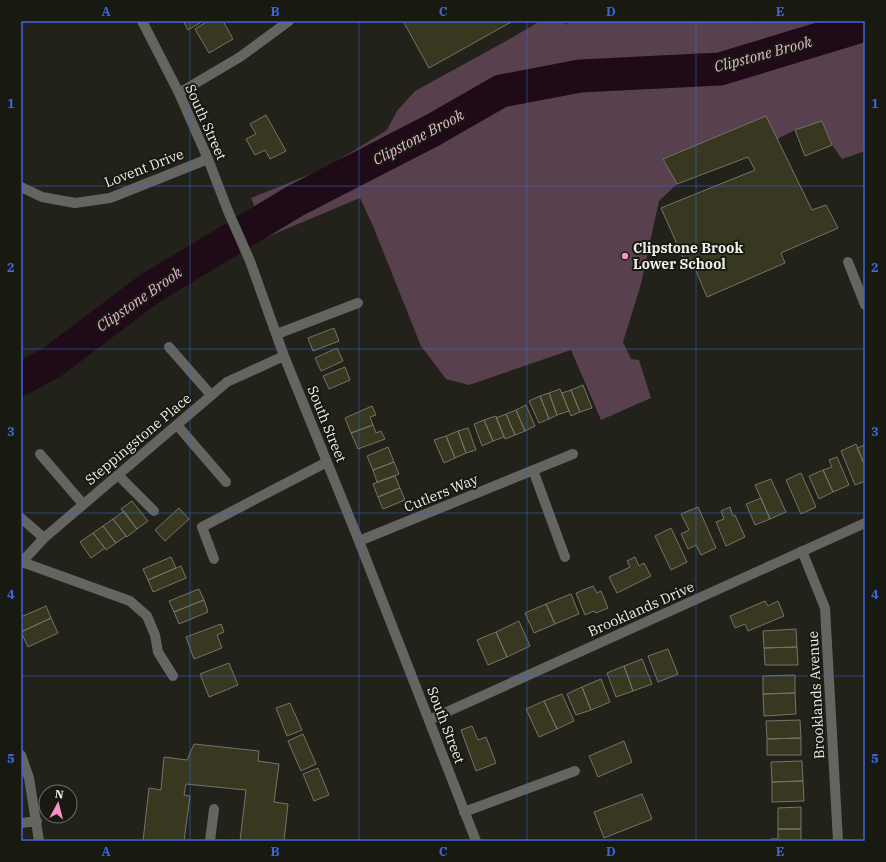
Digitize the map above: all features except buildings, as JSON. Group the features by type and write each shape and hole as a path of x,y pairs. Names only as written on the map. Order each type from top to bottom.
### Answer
{"street":[{"name":"South Street","path":"142,21 179,93 208,158 228,211 250,261 284,356 359,541 476,841"},
{"path":"179,93 240,57 289,21"},
{"name":"Lovent Drive","path":"21,187 42,197 75,203 110,198 208,158"},
{"path":"848,262 865,305"},
{"path":"277,334 358,304"},
{"path":"169,347 211,395"},
{"name":"Steppingstone Place","path":"173,676 158,652 155,635 147,616 130,601 21,563 44,538 227,382 284,356"},
{"path":"177,425 226,482"},
{"path":"40,454 83,504"},
{"name":"Cutlers Way","path":"359,541 573,454"},
{"path":"214,559 202,528 327,462"},
{"path":"534,470 565,557"},
{"path":"118,475 154,511"},
{"path":"21,518 44,538"},
{"name":"Brooklands Drive","path":"429,720 865,523"},
{"name":"Brooklands Avenue","path":"802,551 825,608 838,841"},
{"path":"21,755 29,778 39,841"},
{"path":"464,812 575,772"},
{"path":"210,841 214,809"},
{"path":"21,823 36,821"}],"shaded area":[{"name":"Clipstone Brook Lower School","path":"540,21 561,21 568,25 566,21 752,21 754,23 763,21 865,21 865,151 842,159 832,145 822,121 795,130 777,139 766,116 663,159 677,184 659,201 641,284 623,342 631,359 639,360 651,398 601,420 571,350 469,385 446,379 421,346 373,226 360,198 267,237 251,198 326,168 387,130 397,111 415,91"}],"waterway":[{"name":"Clipstone Brook","path":"21,379 51,363 149,289 295,201 433,130 501,91 580,76 720,69 865,25"}],"place":[{"name":"Clipstone Brook Lower School","path":"625,256"}]}
